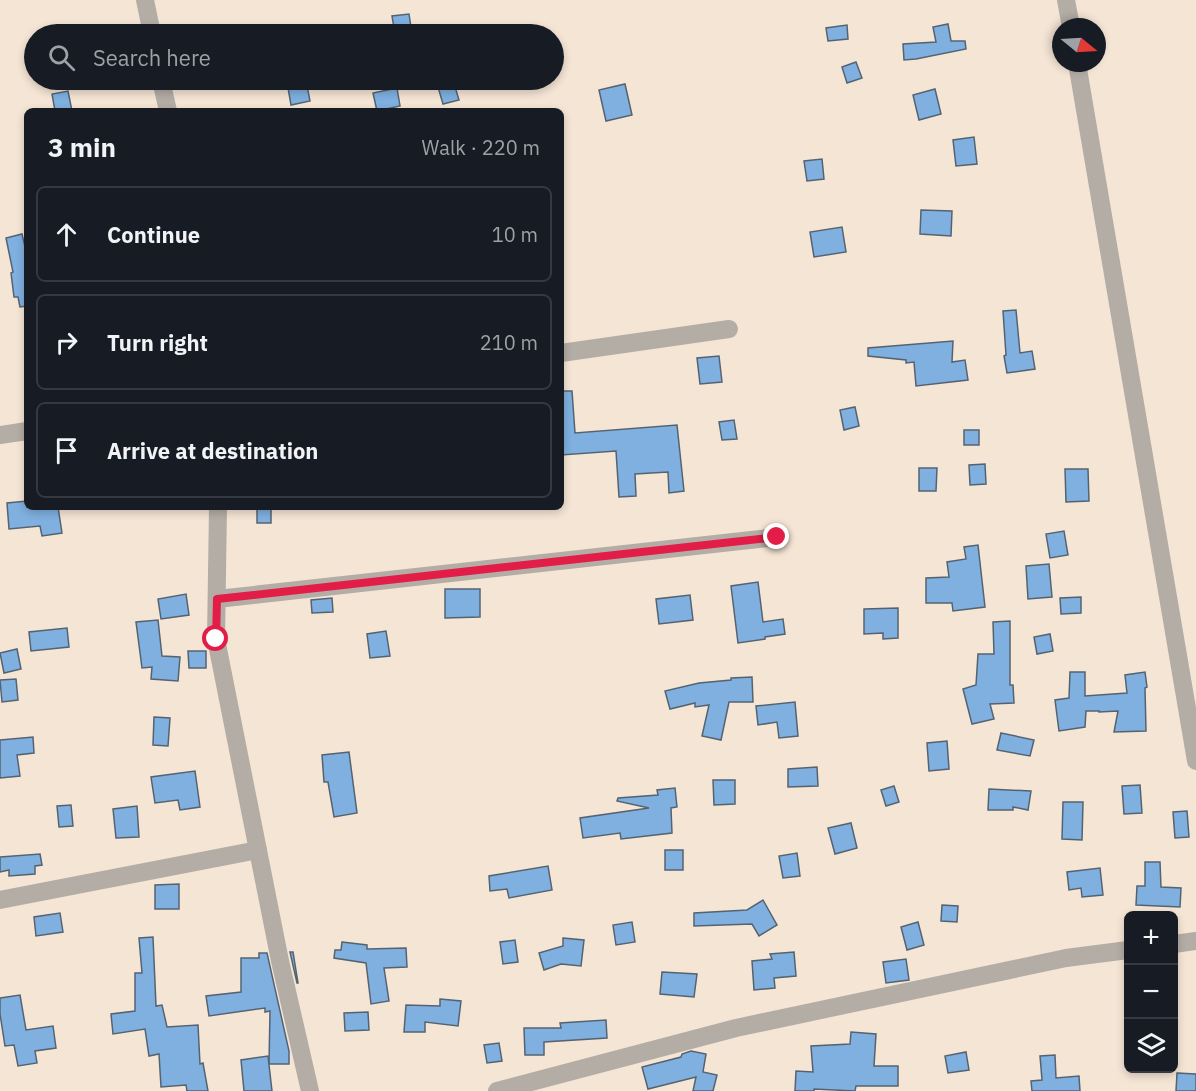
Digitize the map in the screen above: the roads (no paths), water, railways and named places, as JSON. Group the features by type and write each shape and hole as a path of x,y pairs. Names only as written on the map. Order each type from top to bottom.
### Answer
{"street":[{"path":"145,0 150,24"},
{"path":"1066,0 1069,18"},
{"path":"1079,72 1196,760"},
{"path":"163,90 167,108"},
{"path":"564,352 729,329"},
{"path":"0,435 24,431"},
{"path":"218,510 216,639 280,961 309,1091"},
{"path":"217,599 777,537"},
{"path":"0,900 258,849"},
{"path":"1178,943 1196,941"},
{"path":"497,1091 736,1028 1066,958 1124,951"}]}
